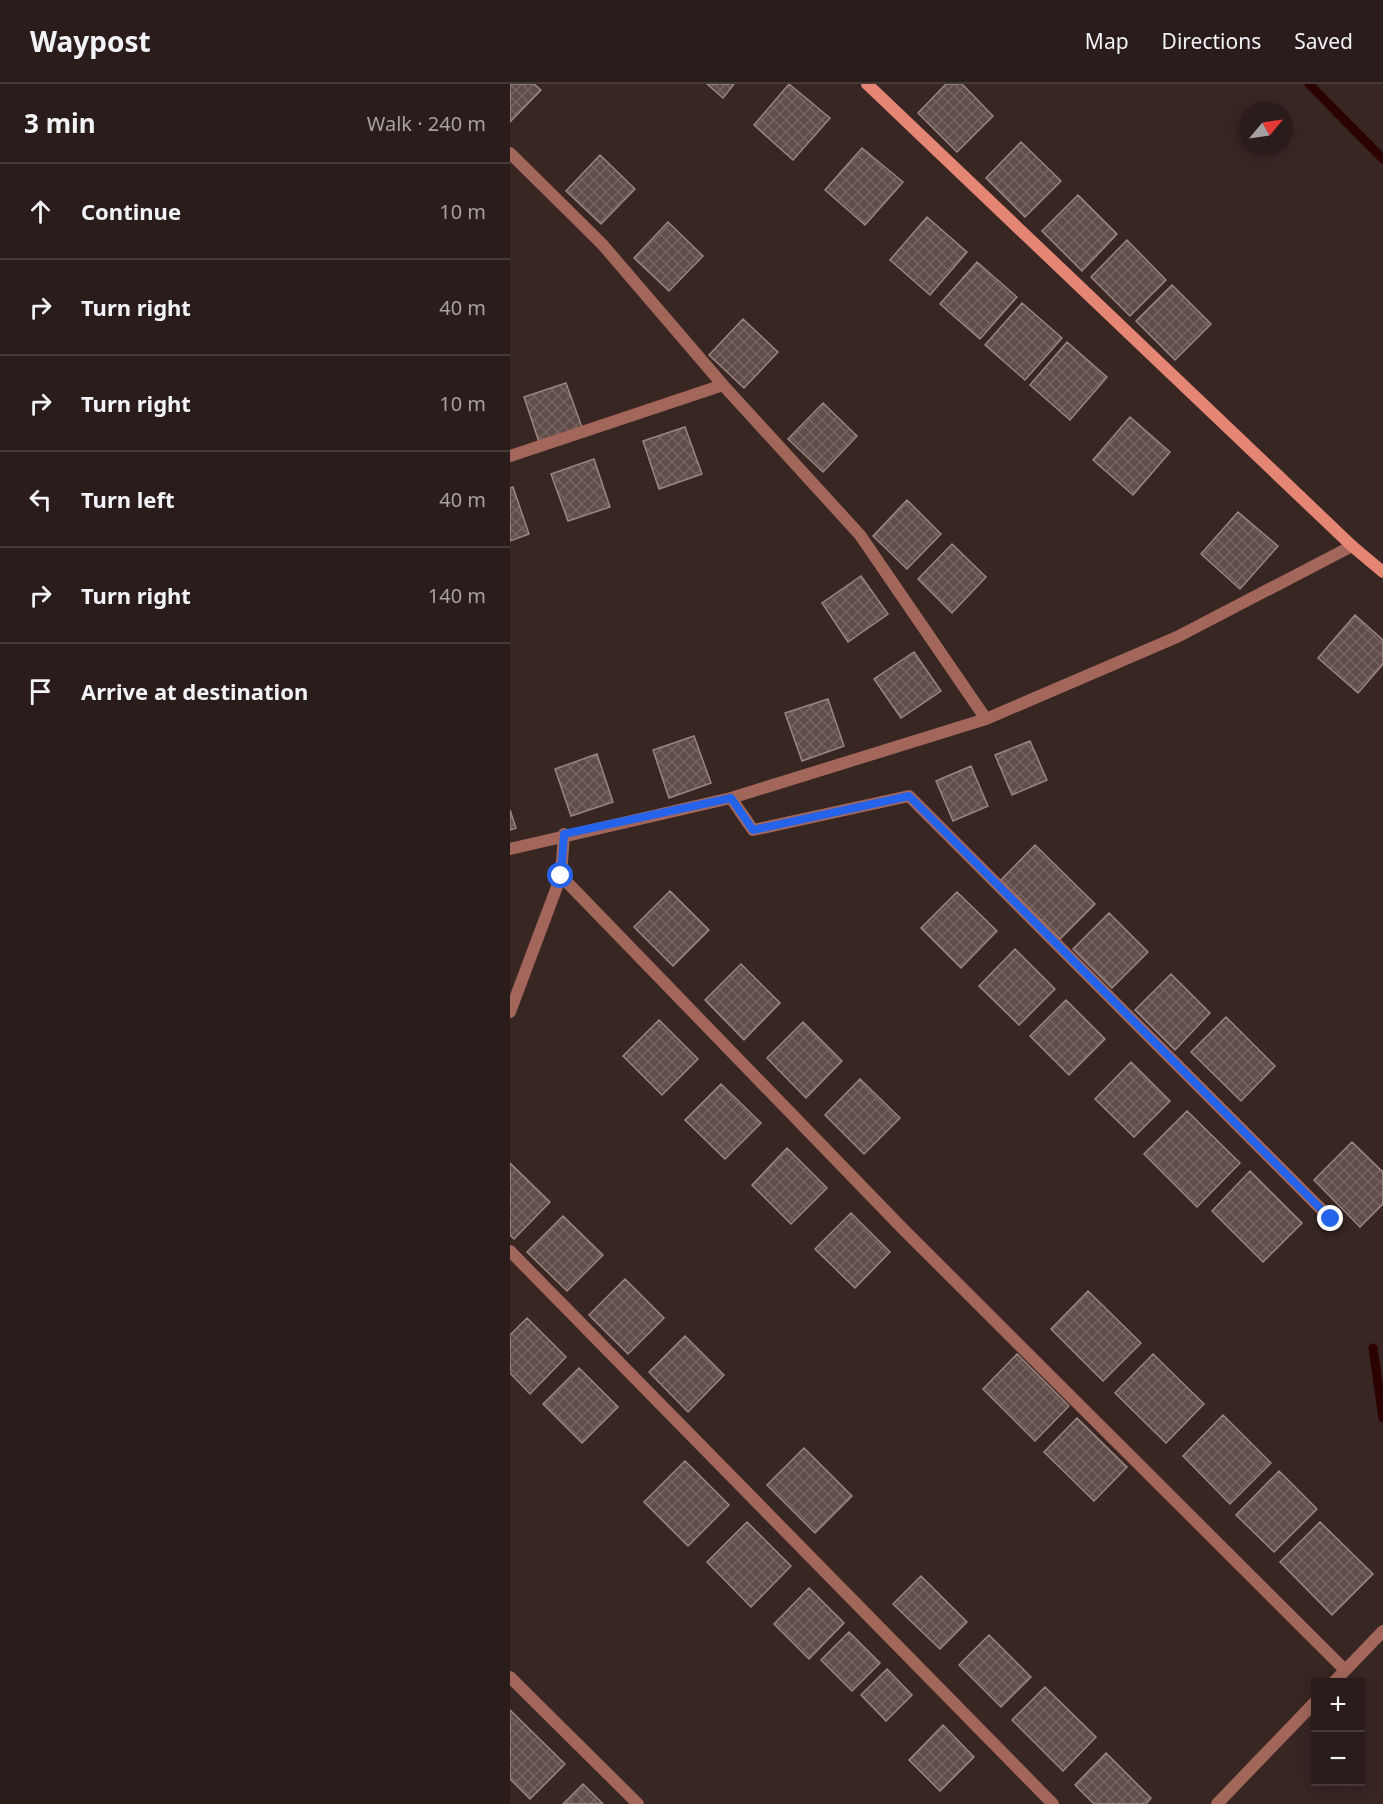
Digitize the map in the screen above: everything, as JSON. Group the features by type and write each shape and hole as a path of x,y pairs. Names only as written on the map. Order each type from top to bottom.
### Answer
{"street":[{"path":"867,84 1352,546 1383,572"},
{"path":"510,153 602,244 723,385 860,535 986,719"},
{"path":"510,456 723,385"},
{"path":"510,849 564,834 731,798 986,719 1178,637 1352,546"},
{"path":"731,798 753,830 909,796 1331,1219"},
{"path":"510,1012 561,876 564,834"},
{"path":"561,876 904,1230 1345,1670"},
{"path":"510,1251 1053,1804"},
{"path":"1338,1678 1383,1631"},
{"path":"510,1677 638,1804"},
{"path":"1217,1804 1311,1706"}],"building":[{"path":"510,84 534,84 541,90 510,122"},
{"path":"707,84 734,84 723,98"},
{"path":"789,84 830,118 793,160 754,125"},
{"path":"946,84 962,84 993,116 957,152 918,113"},
{"path":"1021,142 1061,181 1025,217 986,178"},
{"path":"862,148 903,182 865,225 825,190"},
{"path":"600,155 635,189 601,224 566,191"},
{"path":"1078,195 1117,234 1082,271 1042,231"},
{"path":"927,217 967,252 930,295 890,260"},
{"path":"668,222 703,256 669,291 634,258"},
{"path":"1127,240 1166,280 1130,316 1091,277"},
{"path":"977,262 1017,297 980,339 940,304"},
{"path":"1172,285 1211,324 1175,360 1136,321"},
{"path":"1022,303 1062,338 1025,380 985,345"},
{"path":"743,319 778,352 744,388 709,355"},
{"path":"1067,342 1107,377 1070,420 1030,385"},
{"path":"566,383 583,430 540,445 524,397"},
{"path":"823,403 857,436 823,472 788,439"},
{"path":"1130,417 1170,452 1133,495 1093,460"},
{"path":"685,427 702,474 659,489 643,441"},
{"path":"594,459 610,507 568,521 551,474"},
{"path":"513,487 529,534 510,541 510,488"},
{"path":"907,500 941,534 907,569 873,536"},
{"path":"1238,512 1278,546 1240,589 1201,554"},
{"path":"952,544 986,577 952,613 918,579"},
{"path":"861,576 888,614 848,642 822,603"},
{"path":"1355,615 1383,640 1383,664 1358,693 1318,658"},
{"path":"914,652 941,691 901,718 874,679"},
{"path":"828,699 844,746 802,761 785,713"},
{"path":"694,736 711,783 669,798 653,750"},
{"path":"1030,741 1047,780 1012,795 995,755"},
{"path":"597,754 613,802 571,816 555,769"},
{"path":"971,766 988,806 953,821 936,781"},
{"path":"510,810 516,828 510,830"},
{"path":"1035,845 1095,904 1060,939 1001,880"},
{"path":"670,891 709,930 673,966 634,927"},
{"path":"957,892 997,931 961,968 921,928"},
{"path":"1109,913 1148,952 1112,988 1073,949"},
{"path":"1015,949 1055,989 1019,1025 979,986"},
{"path":"741,964 780,1003 744,1040 705,1000"},
{"path":"1171,974 1210,1013 1175,1050 1135,1010"},
{"path":"1066,1000 1105,1039 1069,1075 1030,1036"},
{"path":"1226,1017 1275,1066 1241,1101 1191,1052"},
{"path":"659,1020 698,1059 662,1095 623,1056"},
{"path":"803,1022 842,1061 806,1098 767,1058"},
{"path":"1131,1062 1170,1101 1134,1137 1095,1099"},
{"path":"860,1079 900,1118 864,1154 825,1115"},
{"path":"721,1084 761,1123 725,1159 685,1120"},
{"path":"1187,1111 1240,1163 1197,1207 1144,1154"},
{"path":"1352,1142 1383,1172 1383,1204 1360,1227 1314,1180"},
{"path":"787,1148 827,1188 791,1224 752,1185"},
{"path":"510,1163 550,1202 514,1239 510,1235"},
{"path":"1250,1171 1302,1223 1263,1262 1212,1211"},
{"path":"851,1213 890,1252 855,1288 815,1249"},
{"path":"563,1216 603,1255 567,1291 527,1252"},
{"path":"625,1279 664,1318 628,1354 589,1315"},
{"path":"1088,1291 1141,1343 1103,1381 1051,1329"},
{"path":"527,1318 566,1357 530,1394 510,1373 510,1335"},
{"path":"685,1336 724,1375 688,1412 649,1372"},
{"path":"1017,1354 1069,1406 1035,1441 983,1389"},
{"path":"1153,1354 1204,1404 1166,1443 1115,1393"},
{"path":"579,1368 618,1407 582,1443 543,1404"},
{"path":"1223,1415 1271,1463 1230,1504 1183,1456"},
{"path":"1077,1418 1127,1467 1094,1501 1044,1452"},
{"path":"804,1448 852,1496 815,1533 767,1485"},
{"path":"685,1461 729,1505 688,1546 644,1502"},
{"path":"1279,1471 1317,1509 1274,1552 1236,1515"},
{"path":"747,1522 791,1566 751,1607 707,1562"},
{"path":"1320,1522 1373,1574 1332,1615 1280,1562"},
{"path":"921,1576 967,1622 940,1649 893,1604"},
{"path":"809,1588 844,1623 809,1659 774,1624"},
{"path":"849,1632 880,1663 852,1691 821,1660"},
{"path":"989,1635 1031,1677 1001,1707 959,1665"},
{"path":"887,1669 912,1695 886,1721 861,1695"},
{"path":"1045,1687 1096,1737 1063,1771 1012,1720"},
{"path":"510,1710 565,1764 530,1799 510,1779"},
{"path":"943,1725 974,1757 940,1791 909,1760"},
{"path":"1106,1753 1151,1798 1146,1804 1094,1804 1075,1785"},
{"path":"583,1784 603,1804 563,1804"}],"waterway":[{"path":"1309,84 1383,159"},
{"path":"1373,1348 1383,1418"}],"route":[{"path":"561,876 564,834 731,798 753,830 909,796 1331,1219"}]}
